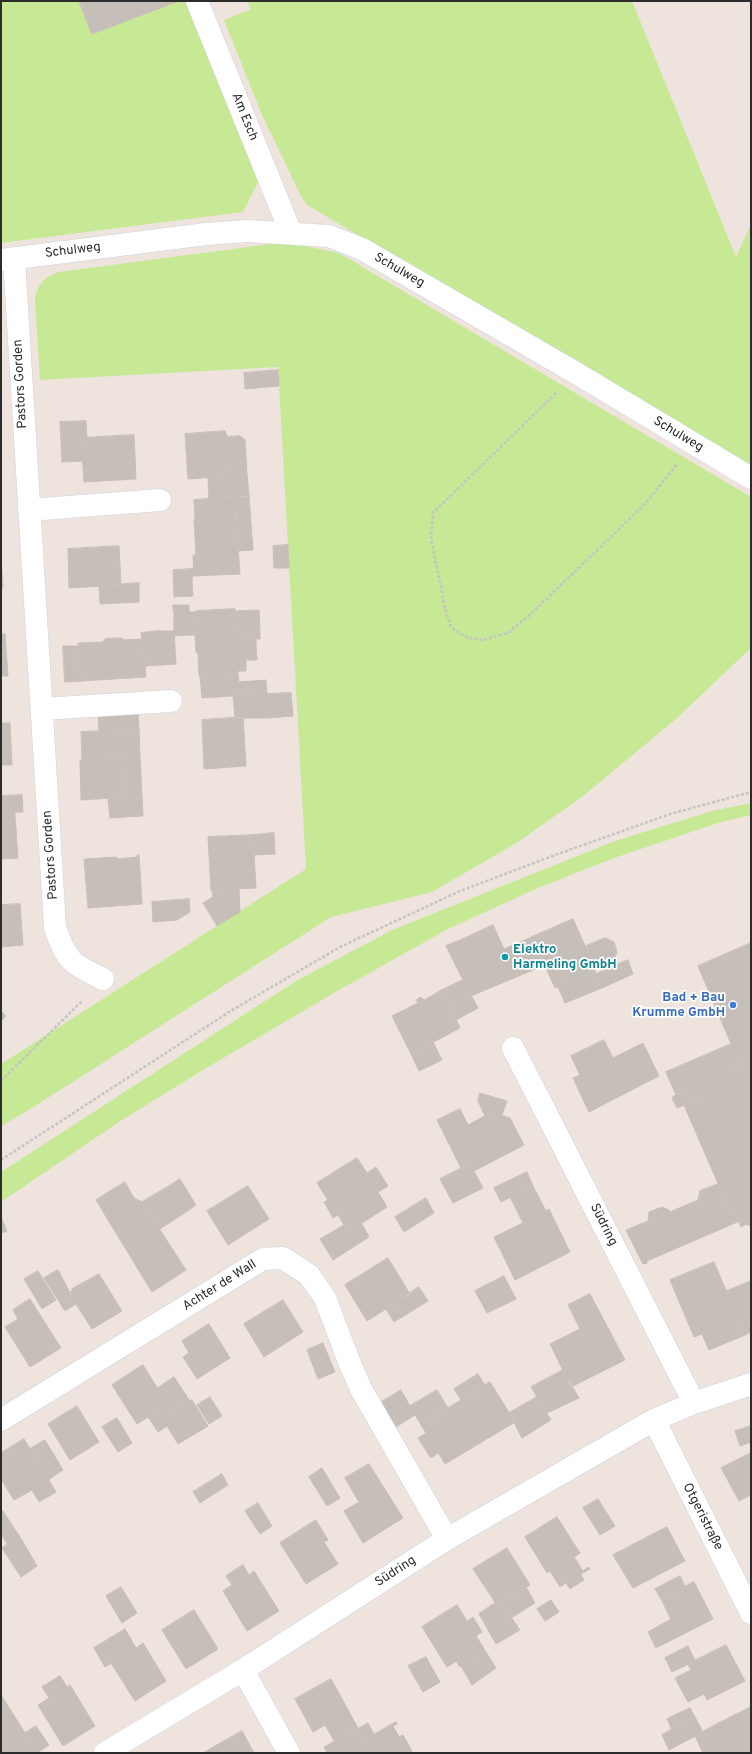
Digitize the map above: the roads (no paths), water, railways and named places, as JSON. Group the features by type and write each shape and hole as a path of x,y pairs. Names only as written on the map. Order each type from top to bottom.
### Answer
{"street":[{"name":"Am Esch","path":"197,1 291,233"},
{"name":"Schulweg","path":"7,260 206,234 247,231 330,236 362,249 576,373 751,478"},
{"name":"Pastors Gorden","path":"7,260 29,510 55,927 62,947 71,960 103,979"},
{"path":"29,510 160,500"},
{"path":"42,709 170,701"},
{"name":"Südring","path":"513,1048 694,1403"},
{"name":"Achter de Wall","path":"1,1420 263,1259 283,1258 309,1276 325,1298 361,1389 447,1539"},
{"name":"Südring","path":"105,1753 243,1670 447,1539 654,1420 694,1403 751,1384"},
{"name":"Otgeristraße","path":"654,1420 751,1613"},
{"path":"243,1670 289,1753"}],"place":[{"name":"Elektro Harmeling GmbH","path":"505,957"},
{"name":"Bad + Bau Krumme GmbH","path":"733,1005"}]}
